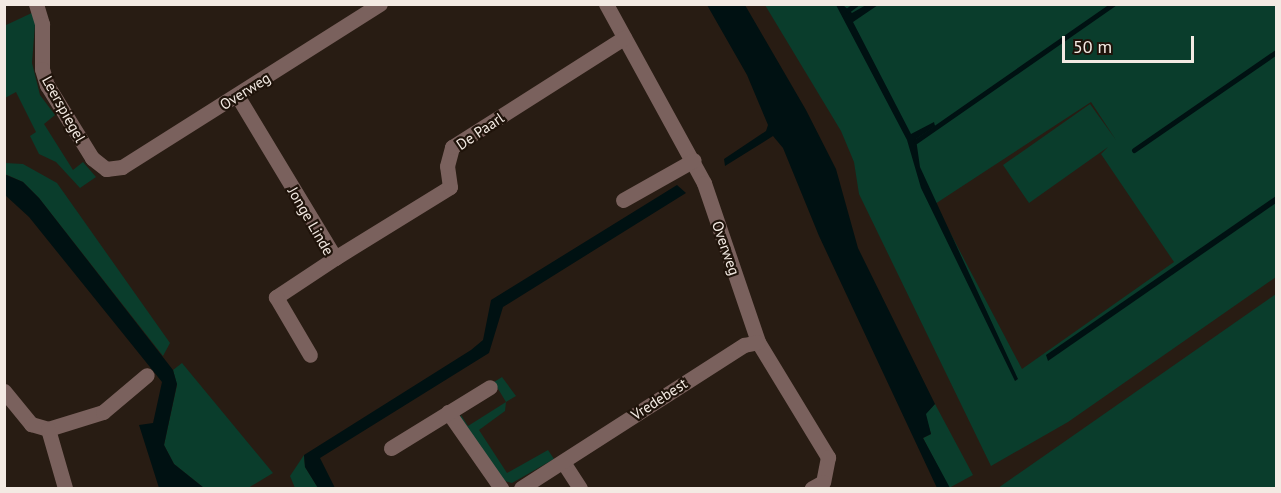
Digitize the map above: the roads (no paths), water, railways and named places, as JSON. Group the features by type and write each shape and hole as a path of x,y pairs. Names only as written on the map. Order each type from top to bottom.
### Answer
{"street":[{"name":"Leerspiegel","path":"36,4 42,24 42,69 47,85 92,158 106,169"},
{"name":"Overweg","path":"106,169 122,167 238,97 380,4"},
{"name":"Overweg","path":"606,4 694,160 758,342 828,458 823,482 812,489"},
{"name":"De Paarl","path":"335,258 450,187 447,166 452,147 624,38"},
{"name":"Jonge Linde","path":"238,97 335,258 276,297 310,355"},
{"path":"623,200 694,160"},
{"name":"Vredebest","path":"521,489 744,345 758,342"},
{"path":"4,392 12,411 31,424 48,429 103,412 147,375"},
{"path":"391,448 489,387"},
{"path":"448,412 501,489"},
{"path":"48,429 65,489"},
{"path":"562,462 580,489"}],"waterway":[{"path":"848,10 856,4"},
{"path":"916,141 1113,4"},
{"path":"1134,150 1276,52"}]}
